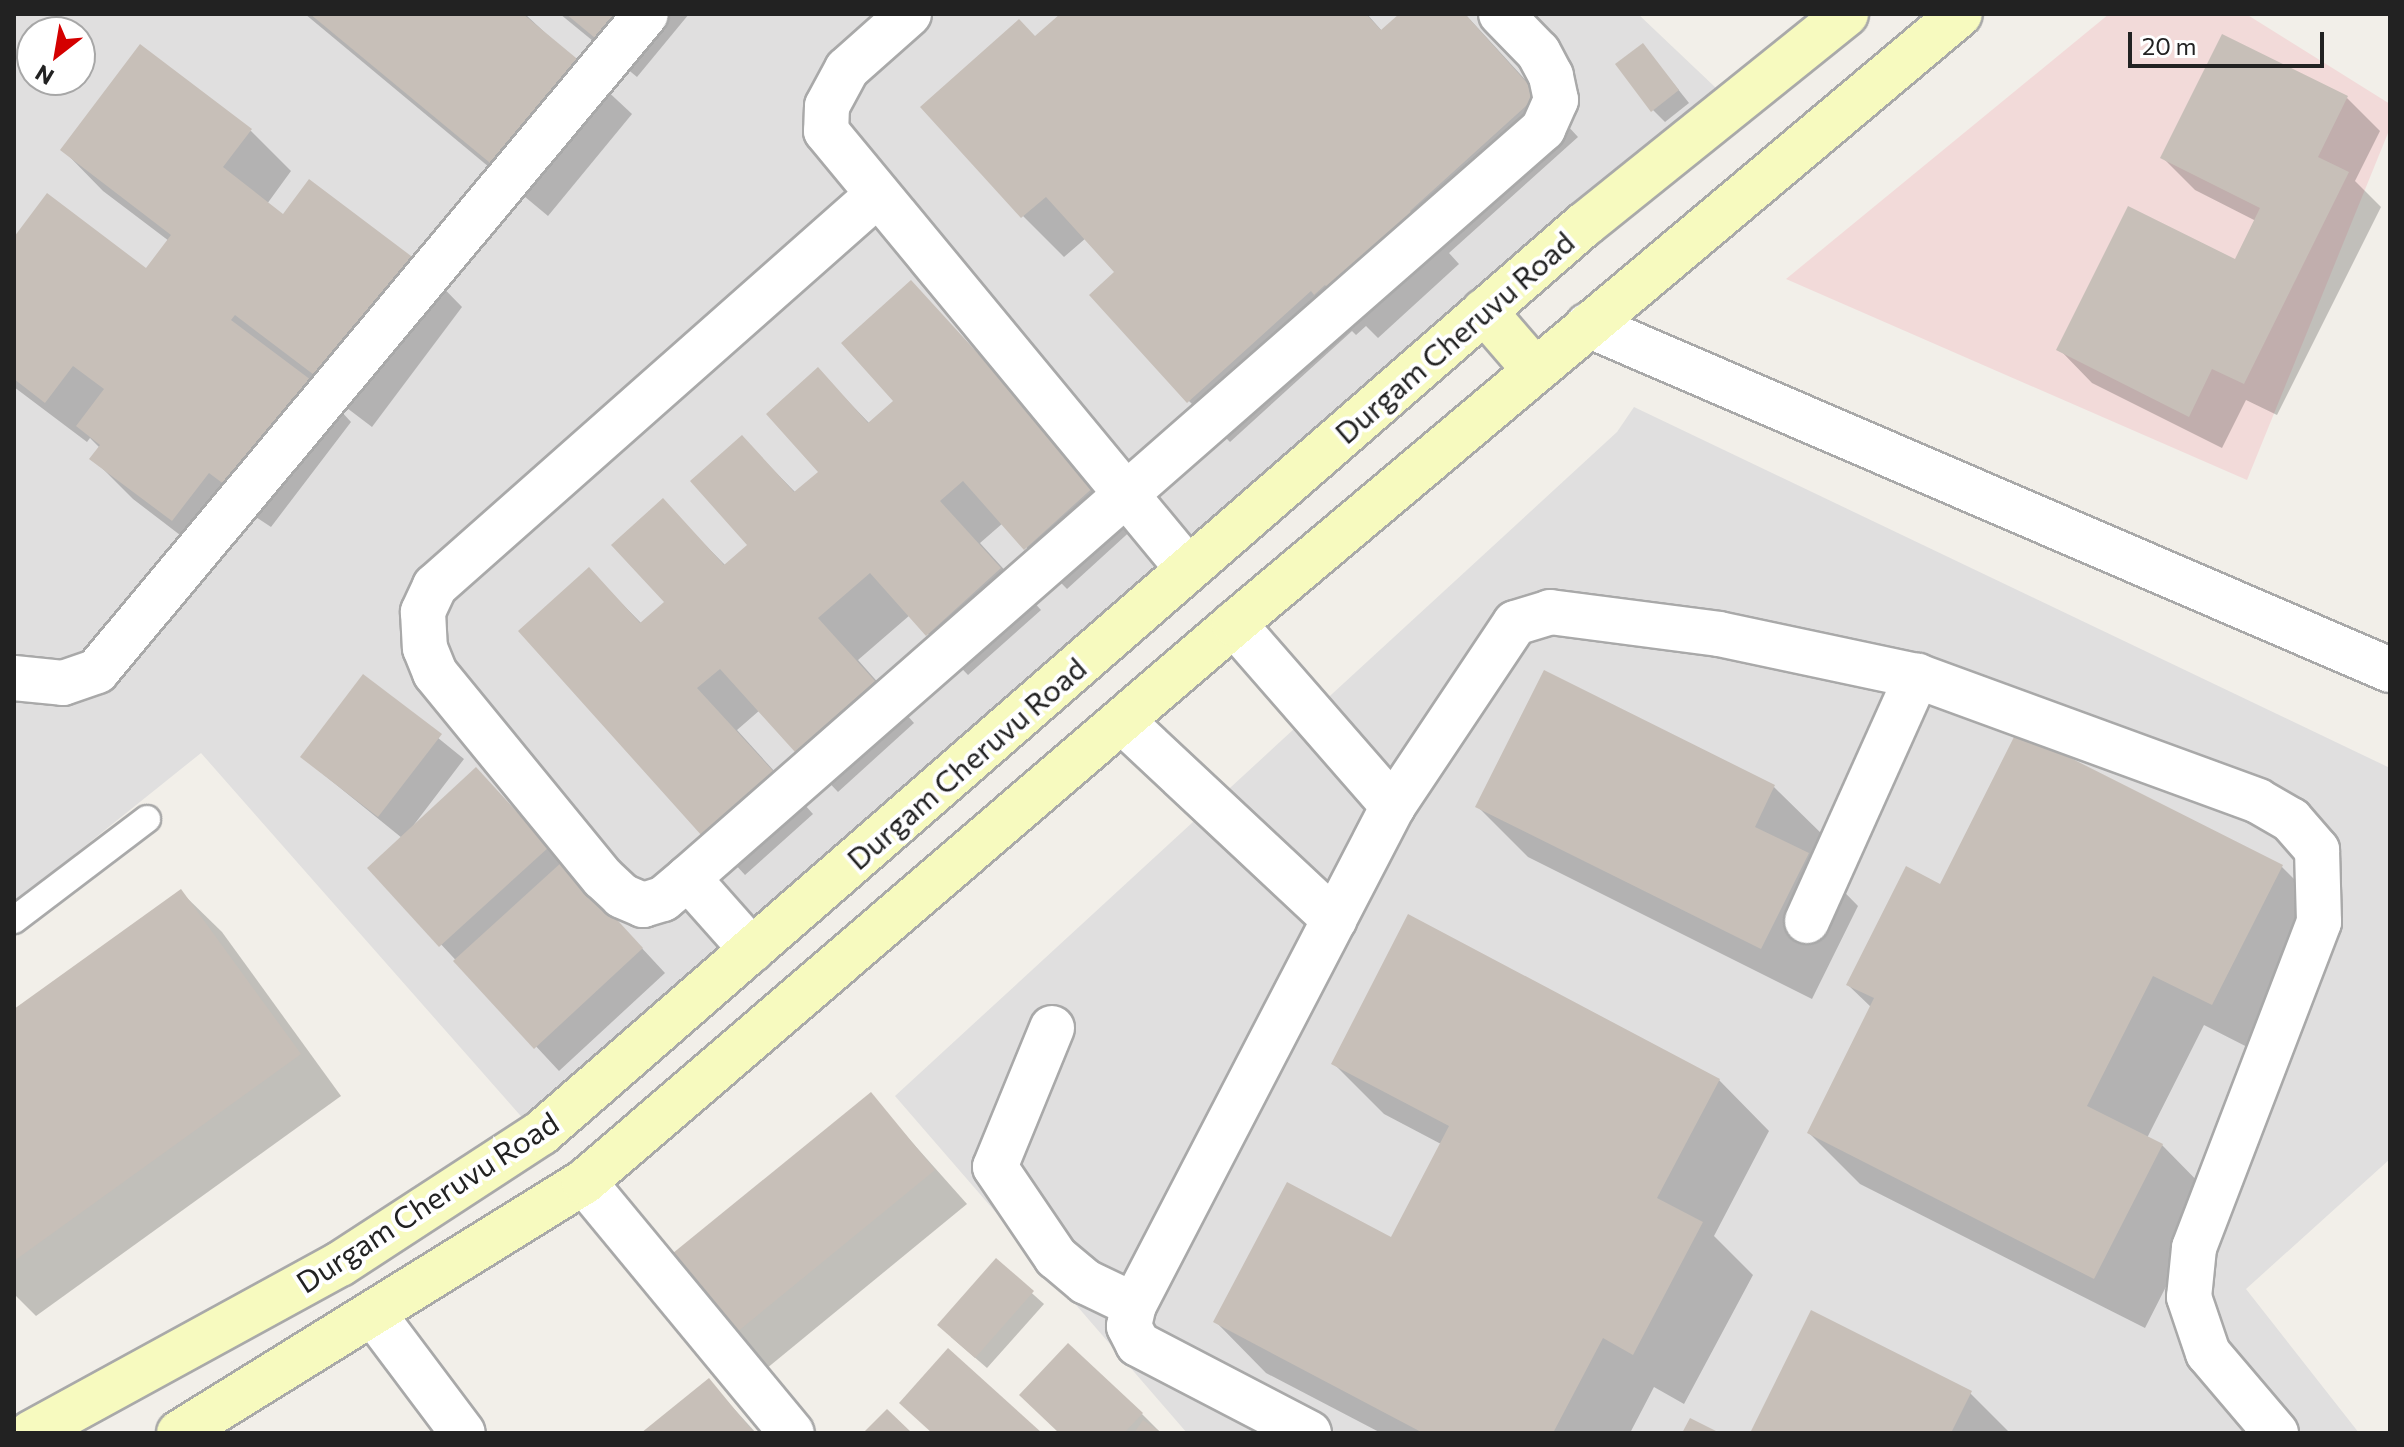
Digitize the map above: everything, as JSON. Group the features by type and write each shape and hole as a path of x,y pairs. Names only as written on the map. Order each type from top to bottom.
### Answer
{"main road":[{"name":"Durgam Cheruvu Road","path":"31,1433 340,1264 541,1133 1484,311 1846,14"},
{"path":"179,1433 375,1316 584,1182 1234,624 1960,14"},
{"path":"1484,311 1535,370"},
{"path":"541,1133 584,1182"}],"street":[{"path":"14,678 63,683 97,671 646,14"},
{"path":"909,14 847,69 827,106 826,131 876,196 1187,568"},
{"path":"876,196 435,586 423,612 425,648 435,673 603,878 622,896 643,905 663,899 688,878 1543,129 1556,100 1551,76 1538,52 1501,14"},
{"path":"1588,325 2390,670"},
{"path":"1309,1433 1138,1344 1129,1326 1134,1305 1393,806 1515,623 1531,614 1550,612 1719,634 1917,676 2258,801 2291,820 2317,850 2319,922 2194,1248 2189,1297 2208,1353 2276,1433"},
{"path":"1234,624 1393,806"},
{"path":"1807,921 1917,676"},
{"path":"1122,721 1335,920"},
{"path":"688,878 752,950"},
{"path":"1052,1028 995,1167 1056,1257 1086,1282 1134,1305"},
{"path":"584,1182 792,1433"},
{"path":"375,1316 463,1433"}],"lane":[{"path":"14,920 147,819"}],"shaded area":[{"path":"14,14 1638,14 1735,106 541,1139 201,753 14,903"},
{"path":"2109,14 2246,14 2390,104 2390,128 2247,480 1786,279"},
{"path":"1634,407 2390,768 2390,1159 2246,1289 2359,1433 1187,1433 895,1096 1617,432"}],"building":[{"path":"310,14 523,14 593,72 507,177"},
{"path":"566,14 615,14 595,38"},
{"path":"1060,14 1366,14 1381,30 1399,14 1465,14 1538,95 1410,211 1419,221 1336,298 1325,285 1314,295 1311,291 1187,403 1089,295 1114,272 1046,197 1021,218 920,107 1019,19 1035,36"},
{"path":"2222,34 2348,96 2318,157 2349,172 2244,384 2212,369 2189,417 2056,350 2128,206 2235,259 2260,208 2160,158"},
{"path":"1643,43 1679,90 1651,112 1615,64"},
{"path":"140,44 252,129 223,167 283,214 309,179 423,265 330,387 235,315 231,320 311,380 229,488 209,473 172,521 89,459 100,445 76,426 104,389 73,366 45,403 14,379 14,237 47,193 146,268 171,235 60,150"},
{"path":"911,280 1097,484 1024,550 963,481 940,501 1001,568 926,636 870,573 818,618 875,681 795,752 720,669 697,688 774,772 702,836 518,631 589,567 640,623 664,602 611,545 663,498 724,565 747,545 690,481 742,435 794,492 818,472 766,414 818,367 868,423 893,401 841,343"},
{"path":"1544,670 1775,785 1755,827 1809,853 1761,949 1475,807"},
{"path":"363,674 442,734 378,817 300,757"},
{"path":"2017,731 2283,865 2212,1005 2153,976 2087,1106 2163,1144 2094,1279 1807,1133 1874,998 1846,985 1906,866 1940,884"},
{"path":"476,767 549,847 439,947 367,868"},
{"path":"563,861 643,948 534,1049 453,961"},
{"path":"181,889 301,1054 14,1261 14,1009"},
{"path":"1408,914 1720,1079 1657,1198 1703,1222 1633,1355 1603,1338 1553,1433 1423,1433 1213,1322 1287,1182 1391,1237 1449,1126 1331,1064"},
{"path":"871,1092 935,1170 726,1341 662,1262"},
{"path":"996,1258 1034,1291 975,1358 937,1325"},
{"path":"1811,1310 1972,1391 1951,1433 1750,1433"},
{"path":"1068,1343 1143,1413 1124,1433 1059,1433 1019,1395"},
{"path":"948,1348 1042,1433 932,1433 899,1403"},
{"path":"709,1378 754,1433 641,1433"},
{"path":"887,1409 912,1433 863,1433"},
{"path":"1690,1418 1720,1433 1682,1433"},
{"path":"1143,1420 1162,1433 1134,1433"}]}
